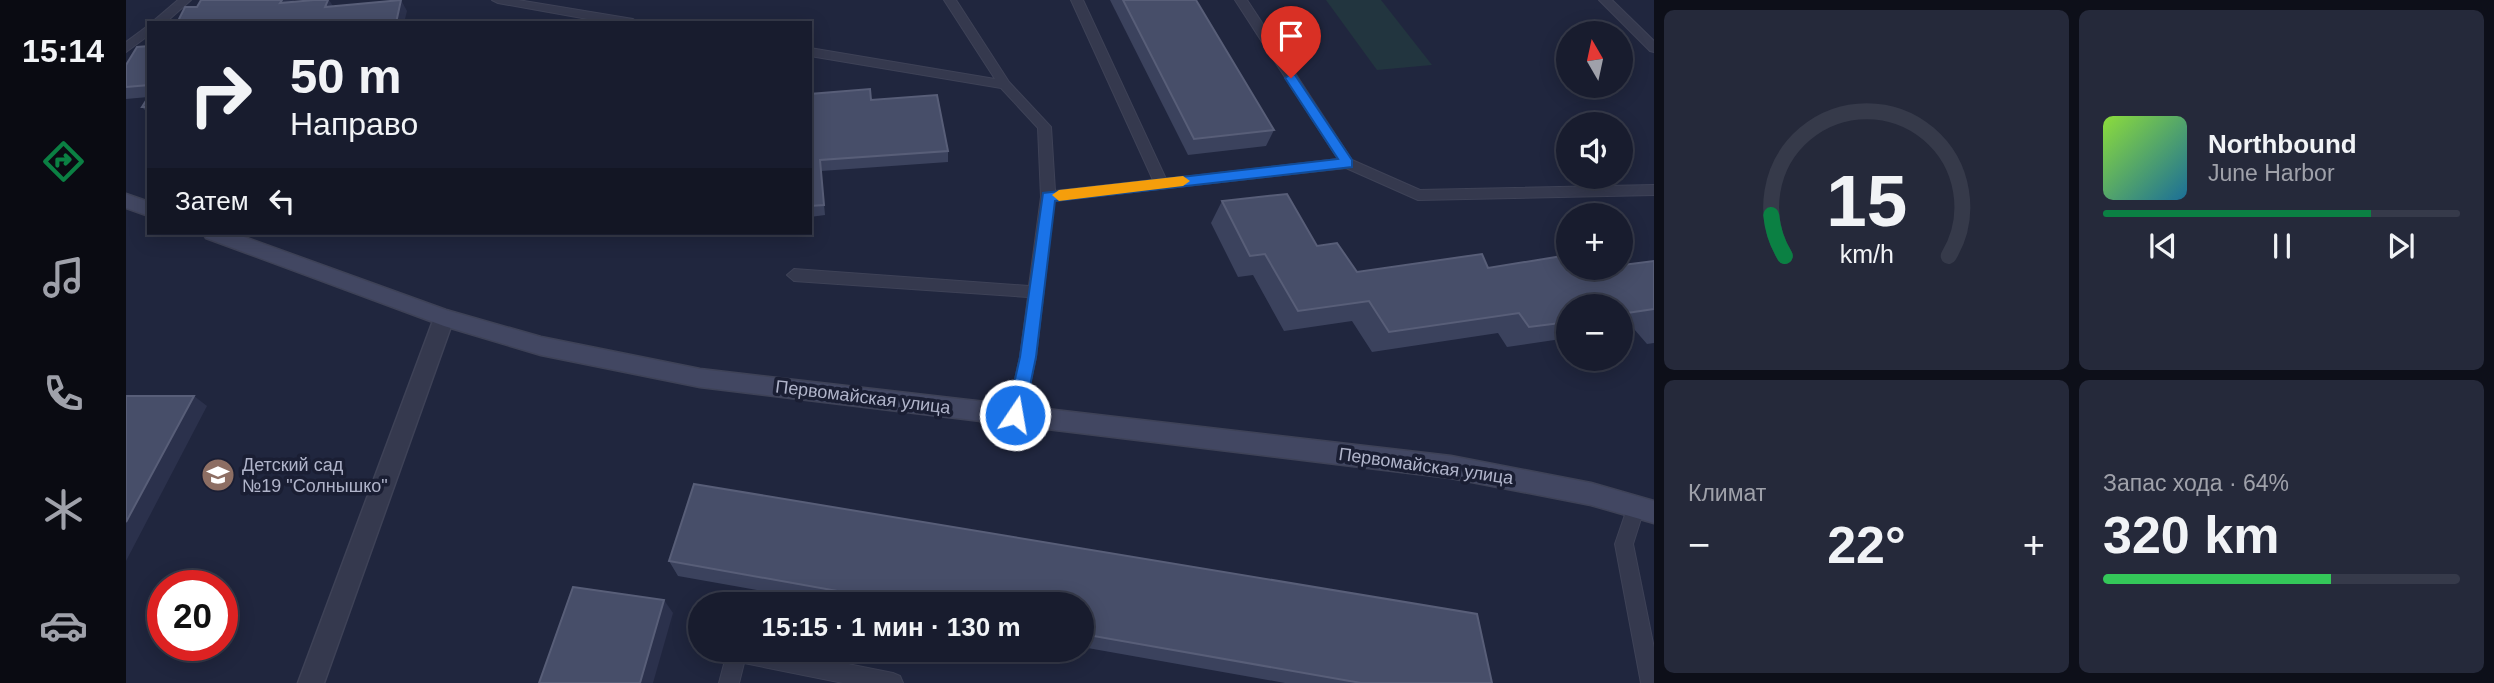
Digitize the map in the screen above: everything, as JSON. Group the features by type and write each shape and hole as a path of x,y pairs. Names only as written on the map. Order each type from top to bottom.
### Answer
{"main road":[{"path":"126,201 147,208"},
{"name":"Первомайская улица","path":"218,235 444,318 541,346 700,378 1451,467 1591,494 1645,509"}],"street":[{"path":"311,683 444,318"}],"lane":[{"path":"159,21 185,0"},
{"path":"498,0 621,21"},
{"path":"950,0 1005,85 1044,127 1048,197 1028,357 1015,415"},
{"path":"1077,0 1161,183"},
{"path":"1241,0 1347,163"},
{"path":"1605,0 1654,48"},
{"path":"126,48 147,31"},
{"path":"812,52 1005,85"},
{"path":"1048,197 1347,163 1418,195 1654,190"},
{"path":"794,275 1036,292"},
{"path":"1645,509 1624,544 1651,683"},
{"path":"729,683 737,652 893,683"}],"shaded area":[{"path":"1326,0 1381,0 1432,65 1377,70"}],"building":[{"path":"201,0 282,0 280,3 328,0 325,7 401,0 396,21 178,21 185,7 197,7"},
{"path":"1123,0 1196,0 1274,130 1194,139"},
{"path":"147,46 147,85 126,87 126,65 137,47"},
{"path":"870,89 871,100 937,95 948,151 820,160 824,205 812,206 812,94"},
{"path":"1287,194 1317,246 1337,243 1357,272 1482,254 1488,268 1556,257 1556,280 1633,280 1633,264 1654,261 1654,309 1633,312 1633,294 1556,294 1556,324 1529,327 1519,313 1389,332 1369,301 1298,311 1265,254 1250,256 1222,201"},
{"path":"126,396 194,396 126,522"},
{"path":"694,484 1477,614 1492,683 1361,683 1094,636 1094,592 843,592 669,561"},
{"path":"573,587 664,600 640,683 539,683"}],"slow traffic":[{"path":"1059,195 1183,181"}],"place":[{"name":"Детский сад №19 \"Солнышко\"","path":"218,475"}],"route":[{"path":"1015,415 1028,357 1048,197 1347,163 1291,78"}]}
